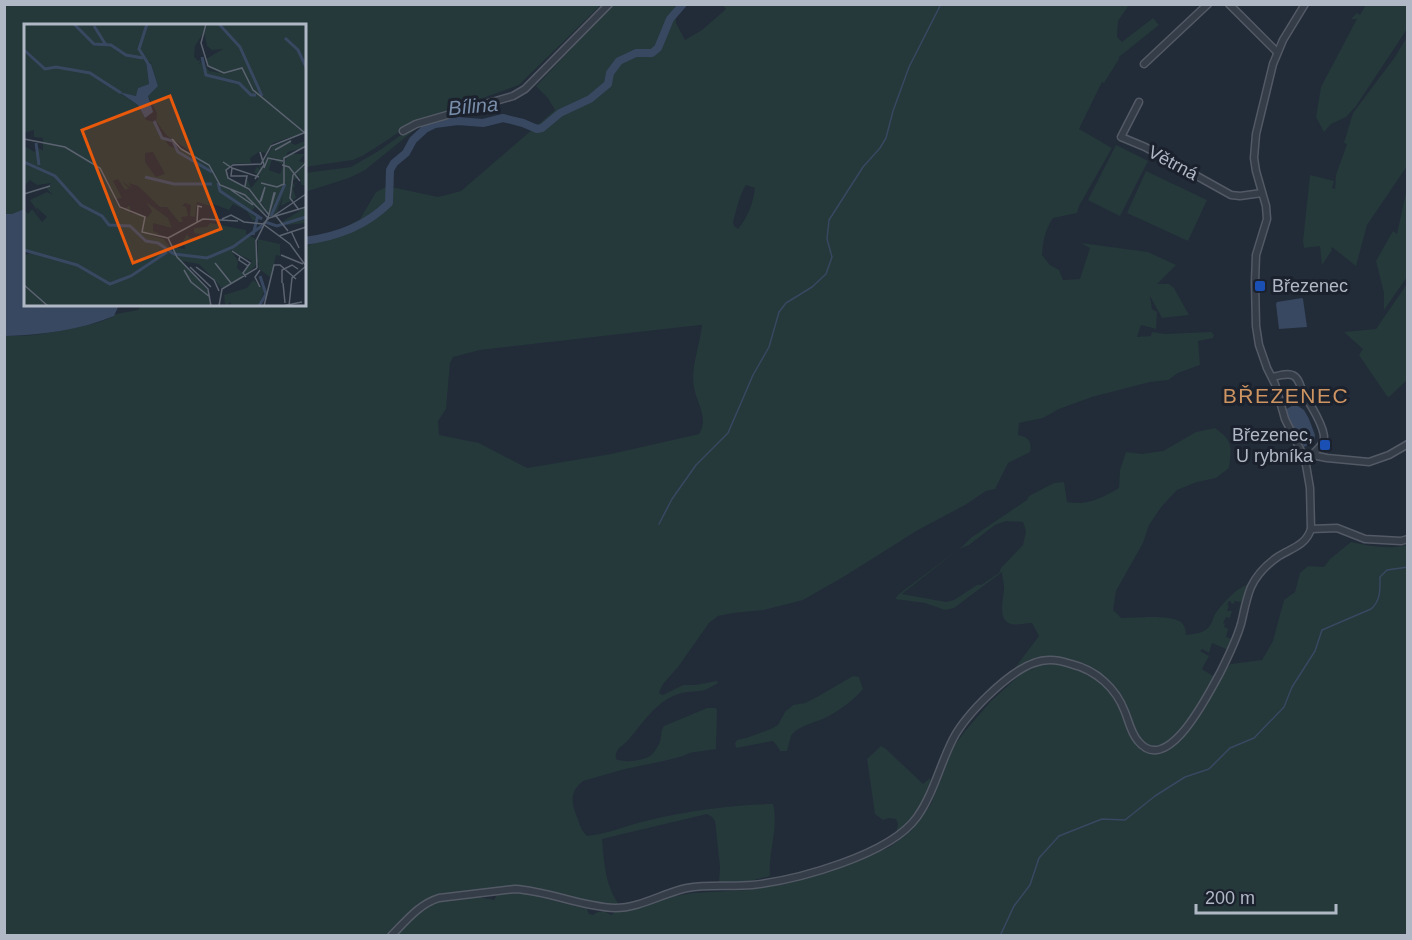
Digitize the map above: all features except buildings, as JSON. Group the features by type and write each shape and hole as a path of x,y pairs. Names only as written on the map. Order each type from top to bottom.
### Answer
{"street":[{"path":"403,131 416,124 513,96 525,89 609,4"},
{"path":"1144,64 1208,4"},
{"path":"1229,4 1277,52"},
{"path":"391,936 423,905 440,898 515,889 553,894 597,906 617,908 632,906 690,888 752,885 780,881 815,872 859,855 890,840 917,818 963,723 999,687 1036,662 1058,660 1096,674 1112,688 1138,741 1150,749 1157,750 1175,740 1189,725 1230,655 1249,592 1256,577 1269,563 1301,545 1311,529 1310,488 1305,459 1285,419 1281,402 1259,345 1256,326 1255,264 1267,219 1254,158 1256,134 1277,52 1305,4"},
{"name":"Větrná","path":"1139,102 1121,137 1145,147 1231,195 1262,193"},
{"path":"1272,377 1289,373 1295,375 1300,382 1303,394 1314,410 1323,434 1322,443 1312,455 1305,459"},
{"path":"1281,402 1303,394"},
{"path":"1312,455 1326,459 1369,462 1389,455 1407,444"},
{"path":"1311,529 1338,528 1365,539 1401,541 1407,539"}],"shaded area":[{"path":"614,4 675,5 676,23 685,40 702,30 726,9 722,4 1129,5 1118,21 1117,37 1122,42 1153,18 1159,25 1119,57 1104,83 1102,82 1079,129 1112,148 1077,213 1053,218 1045,236 1042,255 1050,265 1059,270 1063,280 1080,279 1090,248 1081,243 1148,252 1176,265 1157,284 1169,284 1174,288 1189,315 1162,318 1150,296 1152,309 1157,312 1156,329 1141,325 1137,337 1151,336 1152,332 1164,334 1211,332 1214,335 1213,338 1198,341 1200,365 1178,373 1168,380 1150,382 1092,397 1059,409 1043,418 1019,423 1018,435 1029,440 1030,452 1008,463 995,489 986,491 918,530 803,600 764,610 718,616 709,623 659,692 663,695 683,685 717,681 718,683 705,690 673,696 659,705 618,750 616,759 633,761 650,756 659,744 664,726 707,708 717,710 716,749 689,753 625,769 583,781 575,789 574,808 581,828 587,836 689,812 741,805 773,804 775,822 770,876 749,881 719,882 720,867 715,821 707,814 602,839 606,872 617,905 526,887 515,887 452,893 429,898 421,902 387,936 5,935 4,336 33,335 77,328 116,314 138,310 140,306 306,306 306,247 360,219 376,192 386,187 438,197 461,191 555,110 548,98 536,86","holes":["746,185 755,188 747,215 738,229 733,222 744,188","702,325 693,381 703,417 699,434 611,454 527,468 479,443 439,435 438,421 446,409 450,363 453,357 480,350"]},
{"path":"4,5 601,5 519,85 416,121 353,160 306,167 306,24 24,24 24,210 5,214"},
{"path":"1366,5 1407,5 1407,29 1356,106 1346,117 1331,124 1324,132 1316,117 1321,87 1357,19 1351,19 1357,13 1360,15"},
{"path":"1407,37 1407,166 1367,225 1356,266 1332,247 1322,265 1320,246 1304,248 1303,241 1310,175 1334,181 1332,188 1335,189 1336,175 1347,144 1344,143 1353,113 1395,57"},
{"path":"416,124 417,128 365,170 349,178 306,192 306,173 351,167 380,150"},
{"path":"1116,145 1148,161 1120,216 1088,200"},
{"path":"1146,171 1207,200 1188,241 1127,213"},
{"path":"1407,188 1407,277 1384,310 1384,293 1376,261 1393,231 1397,234"},
{"path":"1407,284 1407,380 1389,397 1359,355 1363,349 1344,332 1376,329"},
{"path":"1215,428 1225,437 1231,449 1229,468 1216,478 1177,490 1162,506 1149,525 1143,543 1116,591 1113,610 1121,618 1160,617 1176,620 1183,625 1186,635 1195,634 1207,629 1225,601 1247,585 1241,610 1239,610 1241,602 1234,601 1234,604 1229,601 1227,605 1229,606 1227,611 1232,611 1230,618 1226,617 1223,623 1228,629 1226,637 1232,639 1236,630 1228,650 1212,643 1209,653 1202,649 1200,651 1209,656 1202,669 1213,676 1212,680 1184,727 1163,744 1152,746 1141,740 1115,689 1108,680 1093,669 1063,658 1044,657 1014,669 1039,636 1032,623 1012,624 1004,619 1002,572 954,608 945,610 925,603 895,599 972,537 1027,500 1029,496 1054,483 1064,482 1067,502 1081,503 1100,498 1119,488 1120,470 1126,452 1142,454 1163,451 1196,432","holes":["1006,521 1023,522 1026,531 1023,545 999,573 981,585 946,602 902,594 959,549 969,545 995,525"]},
{"path":"1351,542 1386,547 1407,545 1407,935 395,936 426,906 450,898 478,897 494,900 497,895 504,893 523,893 587,909 589,914 593,915 602,911 611,915 617,911 633,909 675,896 785,884 855,862 890,847 911,831 931,804 954,746 965,731 991,701 1024,671 1033,669 1032,667 1036,665 1064,665 1094,677 1113,695 1139,746 1151,752 1165,750 1187,732 1226,668 1231,664 1262,660 1273,641 1284,600 1295,592 1300,573 1308,566 1324,567"},
{"path":"853,676 859,677 863,689 860,693 829,716 794,732 787,751 780,751 773,741 736,748 737,740 778,725 785,712 793,705 805,703"},
{"path":"881,746 923,784 930,778 930,785 924,800 913,816 896,833 898,824 896,819 883,820 875,814 867,759"}],"water":[{"path":"24,210 24,306 119,306 114,316 60,331 5,336 5,214"},
{"path":"1302,298 1307,327 1279,329 1277,302"},
{"path":"1295,404 1304,410 1315,435 1314,442 1304,447 1285,410"}],"waterway":[{"name":"Bílina","path":"306,241 328,237 350,229 371,218 389,203 390,170 394,163 406,153 413,140 425,129 435,124 458,121 483,123 503,118 537,129 542,128 560,113 590,99 608,84 610,73 619,61 636,53 652,53 658,48 670,19 683,4"},
{"path":"659,524 672,499 696,465 728,433 753,375 769,347 779,312 786,303 812,287 826,274 832,257 827,239 829,220 863,167 886,138 909,67 941,4"},
{"path":"1000,936 1014,906 1030,885 1039,858 1059,836 1102,819 1125,820 1155,796 1185,777 1209,769 1230,748 1254,738 1284,707 1292,687 1315,651 1322,630 1371,609 1378,598 1380,577 1387,570 1408,567"}],"place":[{"name":"Březenec","path":"1260,286"},
{"name":"Březenec, U rybníka","path":"1325,445"}],"district":[{"name":"BŘEZENEC","path":"1286,396"}]}
